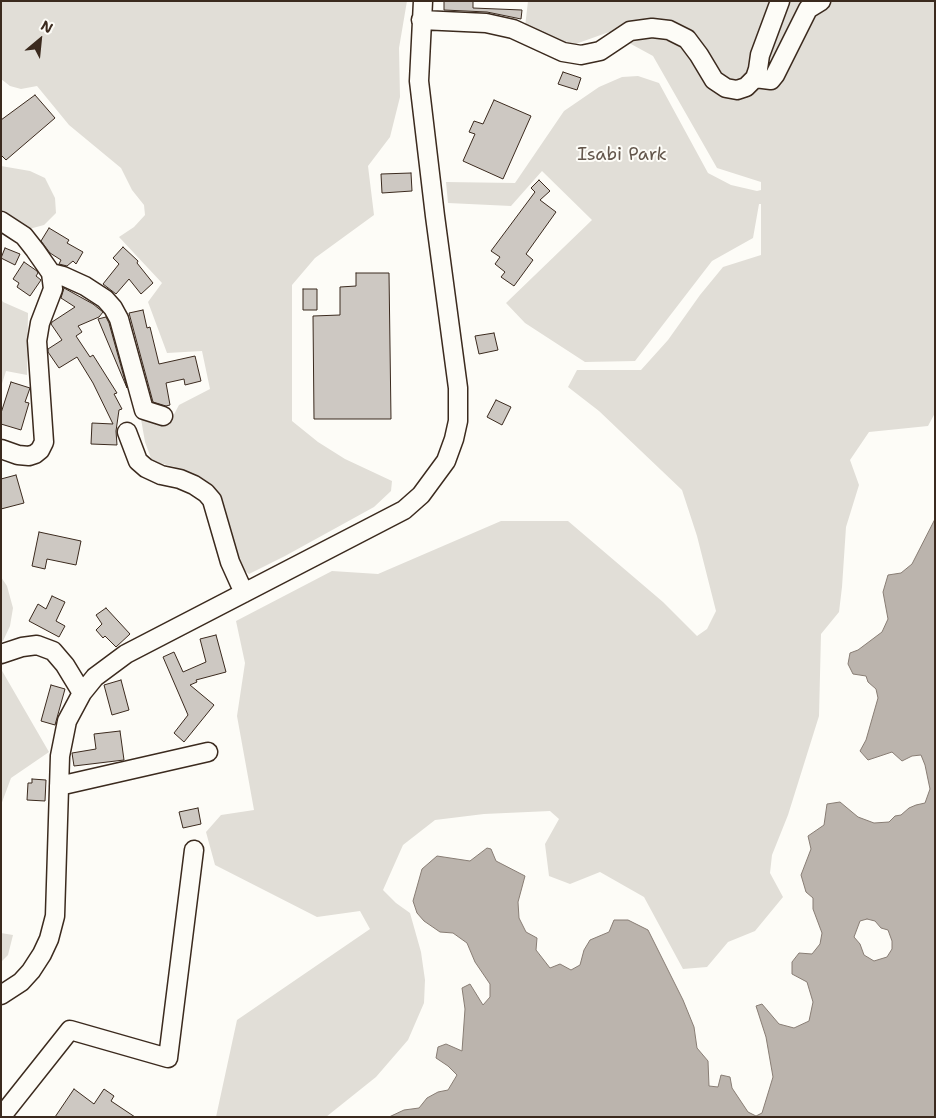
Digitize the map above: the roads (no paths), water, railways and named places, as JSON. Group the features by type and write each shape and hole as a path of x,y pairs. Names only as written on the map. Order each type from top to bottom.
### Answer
{"street":[{"path":"1,995 21,982 31,971 49,939 55,916 56,902 60,756 63,738 71,714 82,694 96,678 126,654 404,510 434,480 446,461 458,421 458,388 419,81 423,1"},
{"path":"421,20 486,23 513,29 563,52 581,55 600,51 630,31 652,28 669,30 687,39 700,55 714,80 726,88 737,90 746,87 755,78 760,55 780,1"},
{"path":"755,78 771,80 808,9 820,1"},
{"path":"1,221 24,236 51,273 53,289 40,323 37,341 44,442 40,450 29,456 18,455 1,449"},
{"path":"51,273 86,286 105,299 113,308 119,319 144,410 163,416"},
{"path":"128,432 138,461 146,468 161,475 180,479 194,485 206,493 212,500 230,562 244,593"},
{"path":"1,654 22,647 37,645 53,651 65,665 82,694"},
{"path":"59,786 208,752"},
{"path":"1,1117 70,1030 168,1058 194,850"}],"park label":[{"name":"Isabi Park","path":"622,155"}]}
